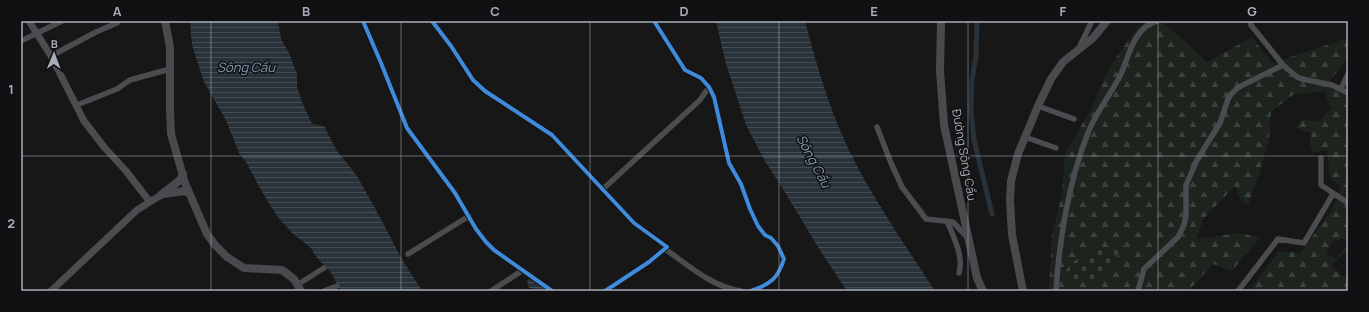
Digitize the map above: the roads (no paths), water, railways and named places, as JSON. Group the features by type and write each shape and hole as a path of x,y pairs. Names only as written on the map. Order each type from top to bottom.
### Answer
{"main road":[{"path":"165,21 170,47 170,128 189,193 207,234 215,246 227,257 244,268 282,270 294,279 299,288"},
{"name":"Đường Sông Cầu","path":"941,21 940,70 944,125 967,237 977,278 983,291"},
{"path":"1023,291 1012,235 1010,200 1011,180 1018,154 1051,79 1063,62 1093,38 1107,21"},
{"path":"161,195 176,184 183,174"},
{"path":"161,195 184,191 189,193"}],"street":[{"path":"29,21 51,56 84,121 150,202"},
{"path":"21,41 62,21"},
{"path":"363,21 407,128 455,193 470,216 476,229 486,242 499,253 552,291"},
{"path":"432,21 473,80 485,91 552,135 634,223 666,247 665,249 705,277 722,286 740,291"},
{"path":"654,21 685,70 701,78 709,86 714,97 729,163 741,184 758,226 765,235 771,238 778,246 784,258 780,272 771,282 751,291"},
{"path":"1079,50 1092,21"},
{"path":"1056,291 1070,192 1089,131 1117,82 1131,48 1144,27 1157,21"},
{"path":"1250,21 1283,65 1294,75 1302,79 1332,85 1348,93"},
{"path":"51,56 96,32 117,23"},
{"path":"1138,291 1144,269 1178,237 1181,232 1186,216 1186,185 1197,160 1220,123 1228,98 1239,87 1283,65"},
{"path":"77,105 117,89 130,80 170,69"},
{"path":"1341,89 1348,74"},
{"path":"603,189 700,100 709,86"},
{"path":"1038,106 1074,119"},
{"path":"877,127 897,176 911,201 926,219 953,222 967,237"},
{"path":"1025,137 1056,148"},
{"path":"1321,158 1320,185 1348,203"},
{"path":"1238,291 1278,239 1304,243 1333,194"},
{"path":"51,291 137,210 161,195"},
{"path":"408,254 470,216"},
{"path":"947,221 960,257 959,273"},
{"path":"605,291 649,262 665,249"},
{"path":"299,288 324,268"},
{"path":"491,291 523,270"},
{"path":"324,291 337,286"}],"water":[{"name":"Sông Cầu","path":"190,21 278,21 281,39 289,53 297,74 297,87 312,124 324,126 337,151 357,176 400,256 422,291 341,291 330,271 317,258 310,247 292,233 277,216 246,162 239,153 226,120 204,82 192,45"},
{"name":"Sông Cầu","path":"716,21 805,21 826,94 847,147 874,196 935,291 847,291 766,163 746,125 726,64"},
{"path":"530,278 549,291 534,291 533,288 529,288 527,281"}],"waterway":[{"path":"977,21 976,56 972,80 971,110 974,140 992,214"}]}
